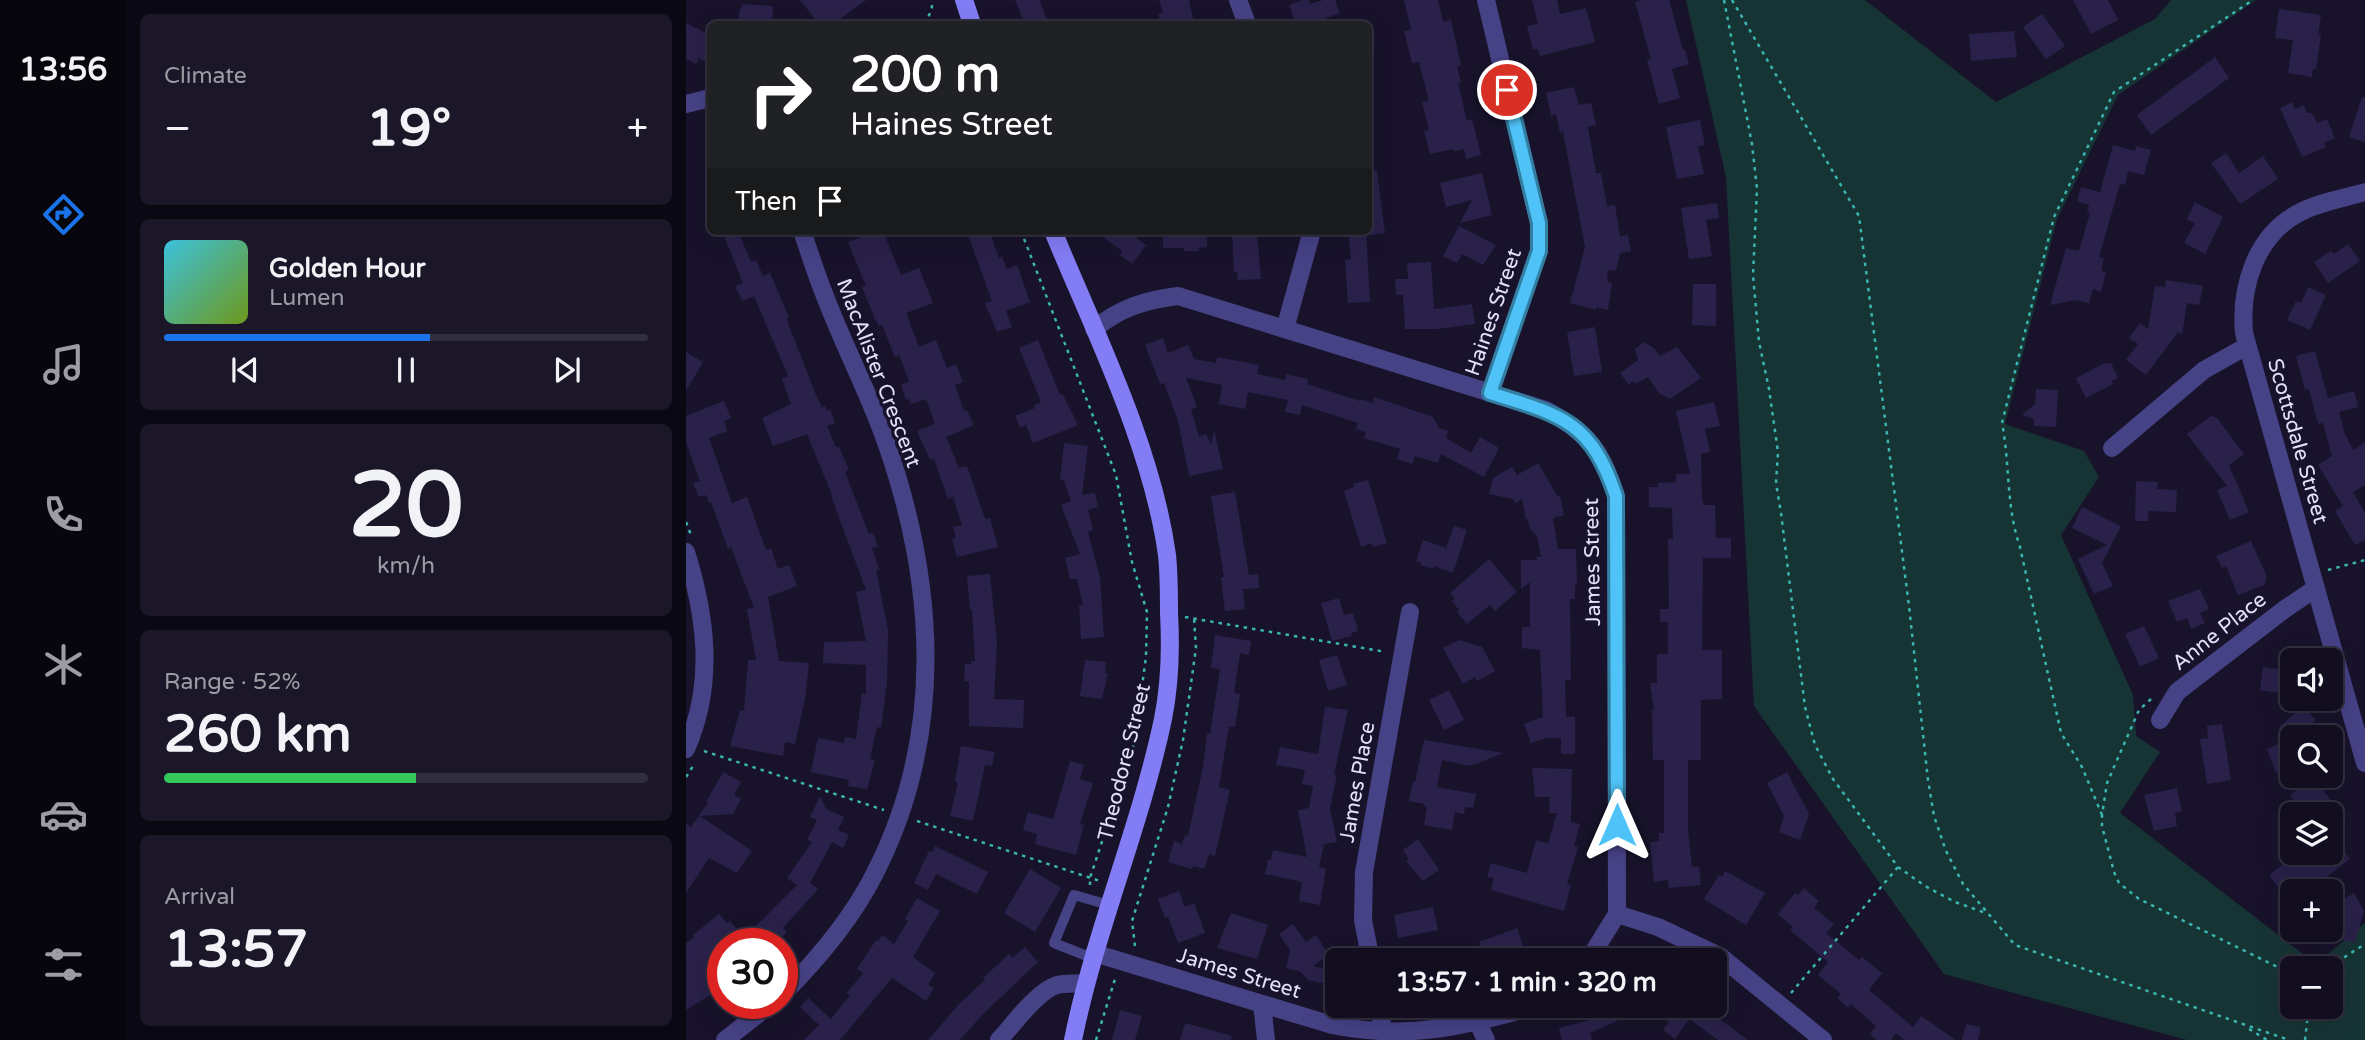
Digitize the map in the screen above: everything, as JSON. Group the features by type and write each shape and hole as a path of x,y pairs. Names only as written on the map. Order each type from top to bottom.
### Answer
{"main road":[{"path":"962,0 966,21"},
{"name":"Theodore Street","path":"1055,235 1132,424 1156,500 1167,555 1171,634 1163,718 1144,792 1093,956 1073,1040"},
{"name":"Theodore Street","path":"1061,1040 1081,1001"}],"street":[{"path":"1238,0 1246,21"},
{"name":"Haines Street","path":"1486,0 1539,223 1539,251 1490,393"},
{"path":"686,104 707,99"},
{"name":"Scottsdale Street","path":"2365,192 2298,213 2281,225 2267,240 2248,274 2242,312 2247,346 2365,763"},
{"name":"MacAlister Crescent","path":"798,977 834,938 875,874 904,805 922,732 928,656 920,581 905,508 886,442 822,291 803,235"},
{"path":"1285,328 1311,235"},
{"name":"James Street","path":"1094,329 1115,313 1150,300 1178,296 1546,410 1572,425 1591,442 1608,469 1616,496 1617,914"},
{"path":"2112,448 2204,370 2247,346"},
{"path":"686,552 699,593 705,654 699,710 686,749"},
{"name":"Anne Place","path":"2160,720 2177,692 2285,609 2314,582"},
{"name":"James Place","path":"1369,948 1363,919 1364,872 1410,612"},
{"path":"1596,948 1617,914 1658,927 1721,957 1823,1040"},
{"name":"James Street","path":"1093,956 1343,1029 1384,1035 1425,1034 1495,1018"},
{"path":"999,1040 1050,988 1059,984 1086,983"},
{"path":"1262,1004 1266,1040"},
{"path":"1381,1018 1384,1035"},
{"path":"725,1040 752,1019"},
{"path":"1478,1023 1486,1040"}],"lane":[{"path":"1093,956 1054,943 1074,895 1108,905"}],"path":[{"path":"927,21 932,7 931,0"},
{"path":"1724,0 1755,166 1757,189 1753,275 1759,342 1778,453 1776,483 1805,707 1815,745 1833,779 1898,867 1945,897 1986,913"},
{"path":"1732,0 1859,216 1909,606 1928,780 1934,816 1946,851 1964,884 2015,945 2290,1040"},
{"path":"2102,815 2082,767 2061,733 2013,525 2008,451 2002,423 2054,218 2114,92 2253,0"},
{"path":"1023,235 1116,475 1132,562 1147,612 1146,657 1135,744 1090,878 1090,900"},
{"path":"2314,582 2365,560"},
{"path":"1134,950 1132,922 1168,807 1183,740 1196,648 1194,618 1403,655"},
{"path":"2156,695 2139,710 2107,783 2102,827 2114,872 2127,892 2280,968"},
{"path":"1781,1006 1898,867"},
{"path":"2343,958 2365,944"},
{"path":"1096,1040 1115,978"},
{"path":"2305,1040 2307,1019"},
{"path":"2243,1025 2267,1040"}],"green space":[{"path":"1686,0 1865,0 1996,102 2155,19 2171,0 2256,0 2118,95 2057,219 2005,424 2084,451 2099,477 2061,535 2133,695 2136,736 2160,752 2120,813 2280,936 2280,942 2287,942 2306,956 2280,956 2280,1019 2343,1019 2343,956 2326,956 2365,923 2365,1040 2187,1040 1944,974 1754,706 1726,177"}],"building":[{"path":"800,0 866,0 837,21 817,21"},
{"path":"1015,0 1039,0 1048,21 1024,21"},
{"path":"1159,0 1189,0 1193,21 1160,21 1158,14 1163,12"},
{"path":"1303,0 1309,0 1310,4 1335,0 1340,13 1326,18 1327,21 1295,21 1289,5"},
{"path":"1404,0 1438,0 1443,22 1451,20 1461,65 1457,67 1461,83 1458,83 1467,121 1472,119 1481,155 1466,159 1464,149 1430,154 1424,131 1429,130 1422,102 1429,101 1419,62 1412,63 1404,31 1411,30"},
{"path":"1532,0 1557,0 1560,14 1586,8 1595,42 1540,56 1538,49 1533,50 1527,26 1538,24"},
{"path":"1669,0 1689,64 1672,69 1680,98 1659,104 1647,60 1651,59 1635,2"},
{"path":"2073,0 2108,0 2118,20 2091,34"},
{"path":"743,4 773,6 772,21 738,21"},
{"path":"2279,9 2321,15 2318,35 2321,35 2316,69 2313,69 2312,77 2288,73 2293,40 2275,38"},
{"path":"2042,14 2065,46 2046,59 2023,27"},
{"path":"686,23 707,34 707,62 699,58 696,64 686,59"},
{"path":"2014,31 2017,57 1971,61 1969,34"},
{"path":"2215,57 2229,78 2151,135 2137,115"},
{"path":"1574,87 1579,105 1591,103 1596,125 1588,127 1596,173 1601,173 1607,206 1615,205 1620,236 1628,235 1631,251 1620,253 1616,270 1607,271 1608,283 1612,283 1608,310 1596,307 1596,310 1570,303 1585,247 1563,132 1560,133 1556,114 1551,116 1546,93"},
{"path":"2362,97 2365,97 2365,142 2349,137"},
{"path":"2292,102 2295,109 2304,105 2307,113 2312,113 2317,123 2327,119 2335,138 2324,143 2326,147 2302,157 2280,108"},
{"path":"1700,120 1705,145 1698,147 1704,174 1677,179 1666,127"},
{"path":"2113,145 2135,151 2136,146 2151,150 2144,175 2128,171 2125,185 2120,184 2099,257 2104,258 2101,271 2106,272 2101,292 2093,289 2089,303 2076,300 2050,305 2066,248 2079,251 2090,213 2087,212 2089,205 2077,201 2081,187 2100,192"},
{"path":"2226,153 2239,173 2263,156 2278,179 2240,204 2211,163"},
{"path":"1372,171 1377,171 1385,233 1372,235"},
{"path":"1482,173 1492,215 1460,223 1472,200 1446,207 1440,183"},
{"path":"2195,202 2223,217 2205,254 2184,243 2195,223 2187,219"},
{"path":"1717,203 1719,218 1706,220 1712,256 1689,259 1681,208"},
{"path":"1459,226 1496,245 1483,265 1462,254 1457,263 1443,256"},
{"path":"724,235 740,235 751,262 756,260 763,276 770,273 789,317 786,318 816,395 822,407 825,406 827,411 830,409 835,423 827,426 849,470 845,472 869,534 873,533 878,547 872,548 879,569 876,570 888,630 887,682 881,728 877,727 870,759 875,760 867,789 848,786 849,780 811,772 818,738 844,743 845,737 856,739 862,693 866,694 866,665 823,663 824,642 866,641 856,592 866,590 807,434 773,446 762,418 791,404 782,379 788,376 754,296 742,301 735,286 743,283"},
{"path":"866,235 885,235 901,275 919,268 933,303 906,313 919,347 936,340 947,368 956,364 963,382 955,385 964,411 967,410 974,425 946,437 959,468 967,466 985,519 990,518 998,547 957,557 952,539 956,538 953,527 962,525 953,497 948,499 934,459 930,460 917,431 935,424 926,399 911,404 909,399 906,400 901,385 909,381 899,355 895,357 882,325 879,326 875,319 862,287 866,286 848,242"},
{"path":"968,235 990,235 999,258 1002,257 1007,269 1017,265 1030,302 1006,311 1012,327 997,332 985,303 992,301"},
{"path":"1100,235 1133,235 1146,245 1132,264 1120,255 1122,251"},
{"path":"1163,235 1207,235 1207,247 1199,248 1199,251 1163,248"},
{"path":"1232,235 1257,235 1261,279 1238,280 1237,272 1234,272"},
{"path":"1348,235 1366,235 1370,302 1348,303 1345,260 1351,259"},
{"path":"2348,244 2360,261 2328,283 2314,262 2331,251 2334,254"},
{"path":"1431,262 1434,309 1472,304 1475,324 1438,329 1405,329 1403,295 1396,295 1395,279 1408,279 1407,263"},
{"path":"2166,280 2203,286 2199,305 2187,303 2182,335 2178,332 2146,375 2126,360 2138,344 2129,338 2140,323 2148,329 2155,286 2165,287"},
{"path":"1693,284 1716,284 1716,326 1692,325"},
{"path":"2308,287 2326,295 2310,330 2287,320 2296,301 2301,303"},
{"path":"1595,327 1602,372 1574,376 1567,332"},
{"path":"1163,338 1168,353 1188,345 1194,359 1216,363 1217,357 1259,365 1257,374 1285,380 1286,374 1308,379 1307,384 1360,401 1361,399 1373,403 1374,397 1433,417 1439,428 1448,431 1446,438 1471,453 1480,437 1499,448 1484,477 1441,454 1438,463 1415,456 1412,464 1397,459 1400,449 1364,438 1366,432 1356,429 1358,423 1302,405 1300,415 1285,412 1288,400 1248,392 1245,409 1219,404 1222,385 1186,378 1197,407 1191,409 1199,436 1206,434 1211,445 1214,430 1223,469 1189,476 1178,421 1164,383 1160,384 1145,345"},
{"path":"1038,340 1060,395 1062,393 1078,425 1033,443 1026,425 1020,428 1015,416 1035,408 1034,405 1041,402 1019,348"},
{"path":"1644,342 1660,356 1677,347 1701,378 1670,399 1659,393 1648,377 1636,384 1633,381 1629,385 1620,373 1638,360 1635,349"},
{"path":"2315,351 2328,398 2354,391 2358,407 2339,412 2353,450 2365,442 2365,485 2353,492 2365,513 2365,540 2355,545 2335,511 2343,506 2318,465 2332,456 2323,423 2318,424 2309,389 2305,390 2296,356"},
{"path":"686,352 703,362 686,391"},
{"path":"2105,363 2111,363 2118,378 2112,381 2113,384 2086,398 2076,378"},
{"path":"2036,389 2058,390 2056,427 2034,426 2034,419 2022,415 2035,404"},
{"path":"724,401 731,418 724,421 727,431 709,438 732,503 747,497 766,550 771,548 778,569 789,565 797,586 768,597 779,661 809,663 805,699 795,744 785,742 783,756 730,746 740,710 744,711 748,660 756,660 747,609 754,608 711,502 709,503 706,495 699,497 693,483 700,481 686,442 686,416"},
{"path":"1714,402 1720,426 1705,429 1710,452 1701,454 1702,499 1704,505 1715,505 1716,538 1731,538 1731,558 1703,558 1702,650 1722,650 1722,699 1701,700 1701,760 1688,760 1688,830 1692,867 1699,867 1701,885 1669,888 1668,880 1654,882 1650,842 1659,841 1659,833 1664,833 1664,760 1653,760 1654,710 1650,683 1657,683 1657,654 1668,654 1668,622 1660,622 1660,609 1669,609 1668,539 1673,539 1672,508 1649,507 1649,487 1658,487 1658,483 1676,482 1676,474 1690,474 1676,411"},
{"path":"2211,416 2216,417 2244,454 2229,465 2249,512 2230,520 2217,490 2227,486 2187,434"},
{"path":"1064,443 1088,446 1082,495 1095,493 1098,507 1088,510 1093,530 1088,532 1100,578 1104,637 1081,639 1079,605 1083,605 1077,579 1070,579 1065,558 1080,554 1061,505 1071,501 1064,480 1060,480"},
{"path":"1538,463 1558,497 1560,496 1564,515 1553,518 1558,549 1576,549 1577,584 1575,599 1570,599 1571,680 1565,680 1566,717 1575,717 1575,754 1561,754 1561,738 1546,738 1531,743 1524,724 1543,717 1540,650 1522,648 1522,627 1530,627 1530,582 1521,589 1521,560 1537,560 1536,557 1541,557 1537,536 1530,529 1522,499 1515,503 1513,499 1489,494 1493,478 1512,467 1517,475"},
{"path":"1368,480 1387,543 1373,547 1372,543 1361,547 1344,491 1354,487 1353,484"},
{"path":"2136,481 2158,482 2157,489 2177,490 2176,512 2148,511 2148,521 2135,521"},
{"path":"1235,492 1249,575 1258,574 1259,588 1243,589 1245,609 1225,611 1221,577 1224,577 1211,496"},
{"path":"2082,507 2121,526 2102,563 2113,586 2094,594 2078,559 2107,545 2072,528"},
{"path":"1454,526 1467,530 1453,573 1434,566 1433,569 1416,561 1423,540 1446,548"},
{"path":"2251,541 2267,577 2264,585 2238,595 2226,566 2222,568 2216,556"},
{"path":"1489,559 1517,592 1495,611 1490,605 1467,624 1457,612 1459,610 1452,601 1455,598 1450,593"},
{"path":"990,574 997,643 994,699 1024,700 1023,728 969,726 969,682 964,681 965,664 975,661 967,576"},
{"path":"2200,589 2209,609 2200,613 2205,623 2191,629 2187,618 2177,622 2168,601"},
{"path":"1339,598 1344,615 1353,613 1358,631 1351,633 1352,636 1332,641 1321,603"},
{"path":"2144,626 2159,658 2140,667 2125,634"},
{"path":"1215,635 1251,641 1249,655 1240,653 1234,693 1240,694 1235,727 1229,726 1219,787 1230,790 1215,856 1209,854 1204,869 1193,866 1192,869 1168,862 1174,841 1182,844 1185,835 1188,836 1203,767 1207,733 1210,734 1220,669 1211,668"},
{"path":"1459,640 1482,647 1495,671 1477,681 1475,677 1463,684 1443,648"},
{"path":"1337,655 1347,685 1328,691 1319,660"},
{"path":"1085,660 1106,662 1105,673 1108,673 1102,699 1080,696"},
{"path":"2263,667 2280,669 2280,693 2260,690"},
{"path":"1449,690 1464,720 1444,730 1429,700"},
{"path":"1325,707 1348,710 1334,775 1337,775 1330,809 1337,842 1324,844 1319,867 1326,869 1320,905 1299,901 1302,882 1265,874 1273,850 1307,857 1298,810 1309,808 1313,786 1302,784 1305,770 1276,765 1280,747 1318,754"},
{"path":"2297,711 2308,711 2316,720 2310,725 2281,725"},
{"path":"2222,724 2231,780 2207,784 2200,739 2208,738 2207,726"},
{"path":"1424,740 1504,753 1470,766 1442,760 1437,787 1476,794 1473,808 1465,807 1464,814 1455,812 1452,830 1424,825 1427,807 1425,804 1409,801"},
{"path":"2280,744 2280,772 2276,773 2267,749"},
{"path":"961,746 995,752 992,766 985,765 973,821 950,816 958,783 955,782"},
{"path":"1070,761 1084,765 1080,779 1093,783 1080,824 1084,825 1076,855 1035,844 1037,834 1023,830 1028,812 1053,819"},
{"path":"1532,768 1572,769 1571,822 1580,824 1574,846 1578,847 1567,884 1571,885 1564,911 1491,890 1494,878 1487,877 1491,863 1527,873 1536,840 1548,844 1557,813 1549,813 1550,797 1535,797"},
{"path":"723,772 741,782 734,795 741,799 733,814 700,816 752,851 737,873 709,858 686,893 686,824 691,827 708,803 706,802"},
{"path":"1787,772 1809,814 1800,840 1779,832 1784,816 1767,783"},
{"path":"2177,788 2182,811 2175,813 2177,826 2154,831 2144,795"},
{"path":"2299,788 2322,788 2332,802 2295,802 2290,795"},
{"path":"820,796 826,809 844,817 838,830 849,835 843,848 832,842 810,883 818,889 783,928 754,928 797,885 787,878 812,842 807,840 817,820 810,817"},
{"path":"1418,839 1439,870 1423,881 1406,861 1409,859 1403,850"},
{"path":"935,846 988,872 977,894 936,874 928,890 914,883 929,851 932,852"},
{"path":"2343,850 2350,859 2343,864"},
{"path":"2282,865 2342,865 2324,879 2280,879 2280,890 2269,875"},
{"path":"1030,869 1061,888 1035,932 1004,913"},
{"path":"1725,871 1765,893 1746,925 1704,899 1719,875 1722,877"},
{"path":"1804,888 1819,901 1814,908 1834,924 1826,933 1859,960 1862,957 1882,973 1869,990 1913,1027 1921,1016 1956,1040 1904,1040 1896,1033 1891,1040 1877,1040 1870,1034 1876,1026 1851,1004 1848,1008 1837,998 1841,994 1818,975 1828,962 1790,930 1793,927 1778,914 1795,893 1798,895"},
{"path":"1179,891 1185,907 1194,903 1205,933 1178,943 1158,899"},
{"path":"2354,893 2364,911 2355,943 2343,940 2343,900"},
{"path":"917,898 940,911 913,957 935,973 928,985 934,988 926,1001 892,978 840,1040 804,1040 819,1025 800,1007 808,998 831,1019 863,973 857,969 876,940 882,935 894,944 908,921 905,919"},
{"path":"1433,907 1438,930 1398,938 1394,915"},
{"path":"1231,913 1268,925 1257,959 1217,948"},
{"path":"719,914 727,923 730,921 736,928 707,928 707,997 686,1010 686,943"},
{"path":"1293,924 1306,942 1316,935 1325,949 1325,958 1313,966 1325,969 1325,984 1308,980 1301,972 1286,968 1290,950 1279,934"},
{"path":"1517,928 1524,948 1481,948 1479,942"},
{"path":"1025,947 1038,962 984,1013 960,1040 928,1040 959,1004 985,980 983,978 1009,954 1012,958"},
{"path":"1120,1010 1142,1016 1135,1040 1112,1040"},
{"path":"1598,1018 1623,1018 1590,1033 1592,1040 1562,1040 1559,1028"},
{"path":"1660,1018 1718,1018 1748,1040 1718,1040 1689,1019 1675,1039 1663,1030 1669,1022"},
{"path":"1185,1023 1232,1036 1231,1040 1180,1040"},
{"path":"1966,1024 1981,1027 1978,1040 1962,1040"}],"route":[{"path":"1507,90 1539,223 1539,251 1490,393 1546,410 1572,425 1591,442 1608,469 1616,496 1617,825"}]}
